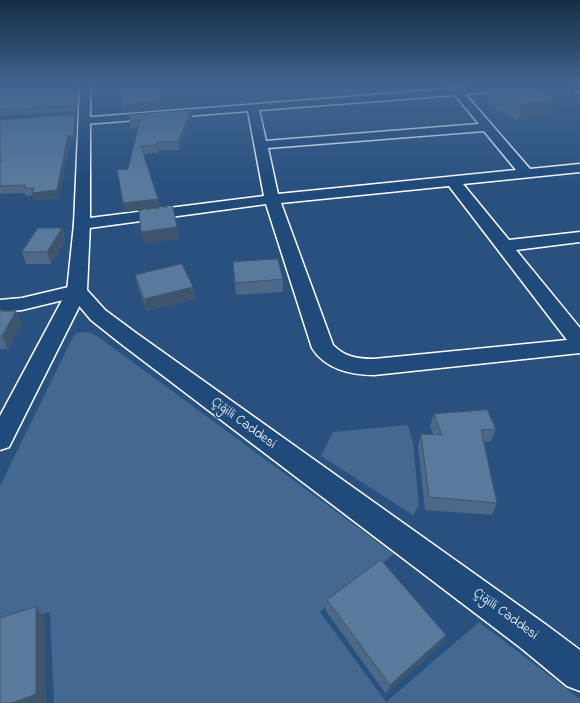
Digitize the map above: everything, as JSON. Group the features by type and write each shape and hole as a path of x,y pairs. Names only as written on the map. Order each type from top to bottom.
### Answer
{"street":[{"path":"0,440 77,291 82,224 80,119"},
{"path":"255,119 272,199 323,348 335,359 358,367 374,367 580,346"},
{"path":"479,119 526,173"},
{"path":"260,145 486,127"},
{"path":"82,224 272,199 580,168"},
{"path":"452,180 580,342"},
{"path":"504,246 580,238"},
{"path":"0,306 22,304 77,291"},
{"name":"Çiğilli Caddesi","path":"77,291 98,315 134,343 527,631 580,673"}],"shaded area":[{"path":"87,332 100,338 394,554 320,612 386,702 479,622 580,699 580,703 54,703 50,612 0,626 0,486 72,339 76,333"},
{"path":"408,425 413,442 419,505 413,515 321,456 333,432"}],"building":[{"path":"75,119 74,136 68,136 57,190 32,193 34,188 24,188 25,185 0,186 0,163 2,161 0,161 0,120"},
{"path":"130,119 187,119 178,142 157,142 157,145 141,146 158,199 123,203 117,170 128,169 140,120"},
{"path":"173,207 177,227 141,232 139,211"},
{"path":"38,228 62,228 47,252 22,252"},
{"path":"278,259 283,279 235,283 233,262"},
{"path":"182,264 193,287 144,299 135,275"},
{"path":"0,311 16,311 2,336 0,336"},
{"path":"487,410 496,429 481,430 497,503 429,497 421,434 442,435 434,414"},
{"path":"381,560 446,635 390,685 327,600"},
{"path":"36,607 36,694 12,703 0,703 0,618"}]}
